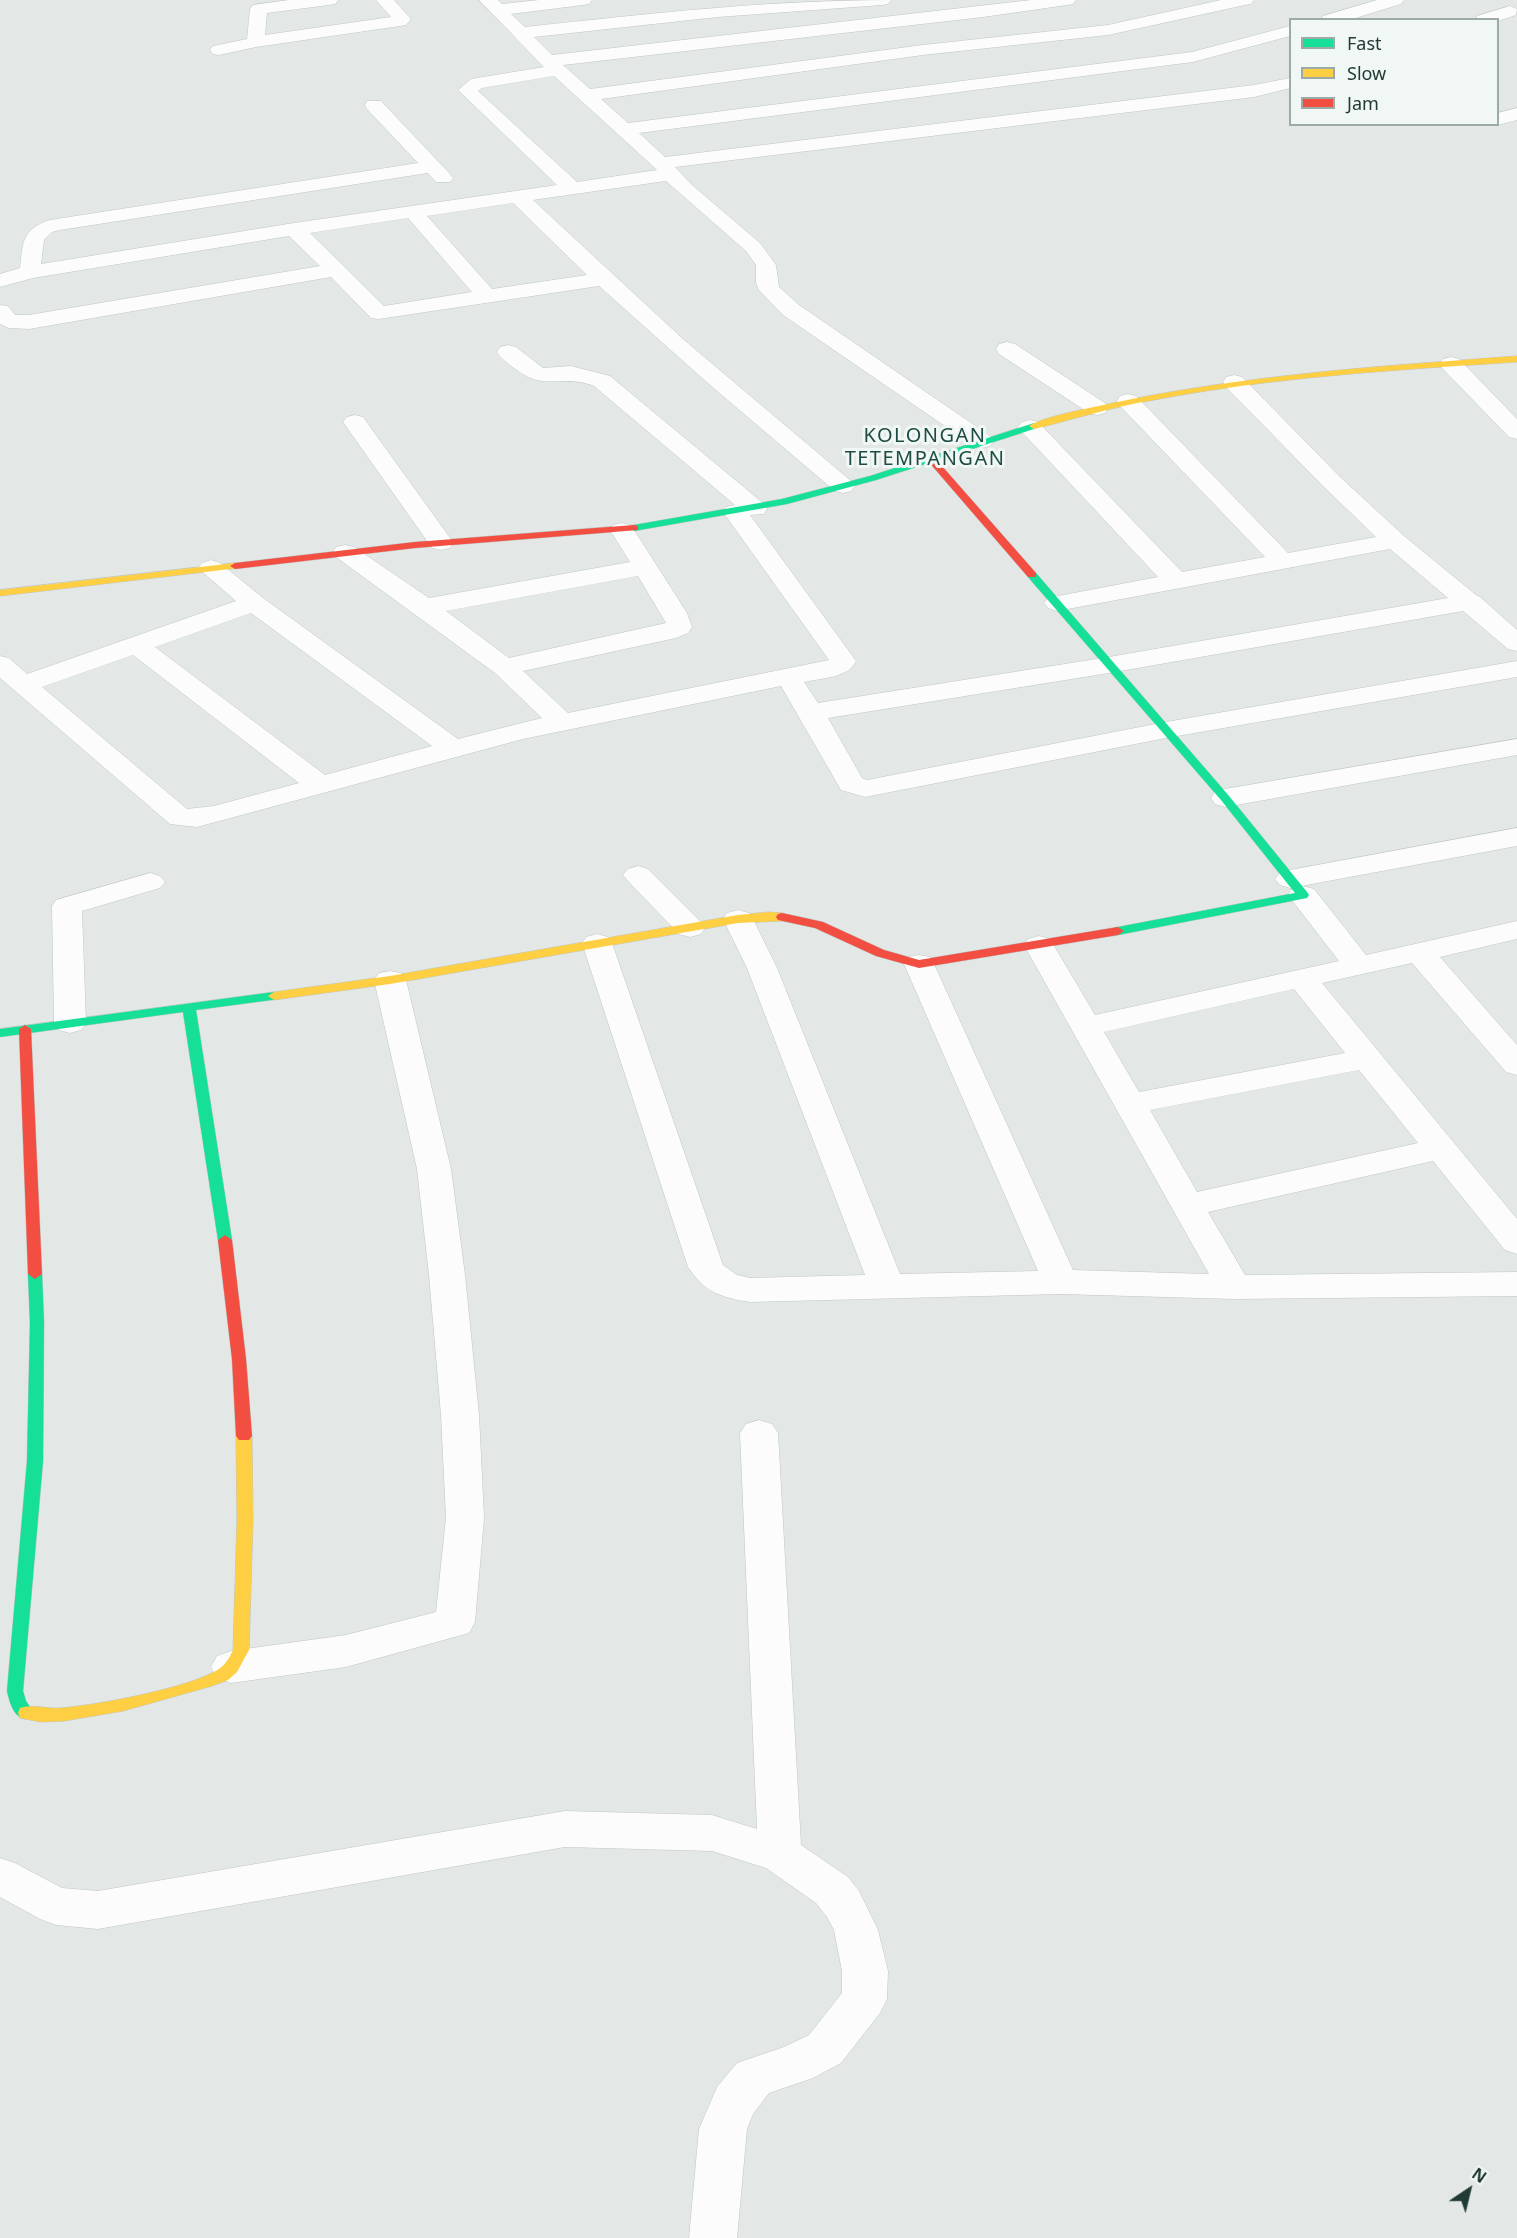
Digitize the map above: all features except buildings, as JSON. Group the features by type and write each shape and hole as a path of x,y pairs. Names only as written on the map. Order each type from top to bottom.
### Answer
{"street":[{"path":"256,42 259,4 329,0"},
{"path":"219,50 256,42 400,21 402,19 386,0"},
{"path":"493,5 584,0"},
{"path":"520,33 718,12 882,0"},
{"path":"586,95 923,50 1108,30 1245,0"},
{"path":"1336,18 1395,0"},
{"path":"1488,18 1510,10 1490,0"},
{"path":"861,1 885,22 1015,119"},
{"path":"572,188 466,90 477,83 553,65 1059,2 1077,18 1224,66"},
{"path":"493,5 553,65 763,258 766,265 766,283 791,310 982,441"},
{"path":"624,129 1194,57 1289,31"},
{"path":"1246,73 1283,85"},
{"path":"0,281 30,272 294,229 572,188 666,168 1015,119 1283,85"},
{"path":"374,105 467,204"},
{"path":"1499,119 1517,114"},
{"path":"30,272 34,238 45,228 57,224 432,167"},
{"path":"517,196 602,279 755,414 843,486"},
{"path":"412,212 486,296"},
{"path":"294,229 379,314 602,279"},
{"path":"15,324 335,270"},
{"path":"1007,349 1096,408"},
{"path":"0,664 180,818 197,818 452,748 561,721 832,669 842,664 843,661 745,511 602,381 590,376 571,373 550,376 536,374 508,352"},
{"path":"0,593 345,552 622,530 745,511 843,486 982,441 1128,401 1234,382 1517,359"},
{"path":"1451,364 1517,432"},
{"path":"1234,382 1332,483 1395,541 1471,602 1517,643"},
{"path":"1128,401 1283,562"},
{"path":"355,422 441,543"},
{"path":"1030,427 1175,580"},
{"path":"931,459 1225,798 1359,966"},
{"path":"504,667 666,632 679,627 679,623 622,530"},
{"path":"1057,603 1395,541"},
{"path":"345,552 504,667 561,721"},
{"path":"424,607 645,567"},
{"path":"211,568 254,603 452,748"},
{"path":"811,712 1108,665 1471,602"},
{"path":"23,685 254,603"},
{"path":"136,645 320,785"},
{"path":"788,677 852,784 865,789 1166,730 1517,669"},
{"path":"1225,798 1517,747"},
{"path":"0,1034 390,980 738,919 769,916 796,919 819,925 880,953 919,964 1170,922 1297,887 1517,837"},
{"path":"638,875 690,928"},
{"path":"70,1023 67,906 150,882"},
{"path":"738,919 762,968 887,1286"},
{"path":"1084,1027 1517,930"},
{"path":"597,943 710,1275 732,1287 750,1290 1061,1282 1234,1287 1517,1284"},
{"path":"1038,945 1234,1287"},
{"path":"1419,952 1517,1065"},
{"path":"919,964 1061,1282"},
{"path":"1301,978 1517,1242"},
{"path":"231,1667 346,1651 455,1622 465,1518 460,1415 447,1275 434,1169 390,980"},
{"path":"25,1029 37,1357 35,1461 15,1690 16,1704 24,1712 44,1718 67,1716 199,1684 216,1678 231,1667 241,1650 245,1477 238,1361 215,1168 189,1007"},
{"path":"1129,1104 1366,1059"},
{"path":"1188,1205 1440,1149"},
{"path":"759,1432 780,1854"},
{"path":"0,1875 56,1906 98,1910 565,1828 712,1833 780,1854 832,1890 843,1904 856,1930 865,1971 864,2000 825,2049 797,2063 753,2078 734,2102 723,2129 713,2238"}],"traffic: fast":[{"path":"634,528 783,502 873,478 1034,426"},
{"path":"1032,575 1225,798 1303,895 1118,931"},
{"path":"0,1033 274,996"},
{"path":"189,1007 225,1240"},
{"path":"26,1713 18,1704 15,1691 35,1461 37,1323 35,1274"}],"traffic: slow":[{"path":"1034,426 1093,410 1213,387 1334,373 1517,359"},
{"path":"0,593 235,566"},
{"path":"274,996 390,980 738,919 782,917"},
{"path":"26,1713 64,1714 123,1704 206,1682 226,1673 231,1668 241,1650 245,1520 244,1436"}],"traffic: jam":[{"path":"931,459 1032,575"},
{"path":"235,566 415,545 634,528"},
{"path":"782,917 819,925 880,953 919,964 1118,931"},
{"path":"25,1029 35,1274"},
{"path":"225,1240 239,1359 244,1436"}],"district":[{"name":"KOLONGAN TETEMPANGAN","path":"925,448"}]}
